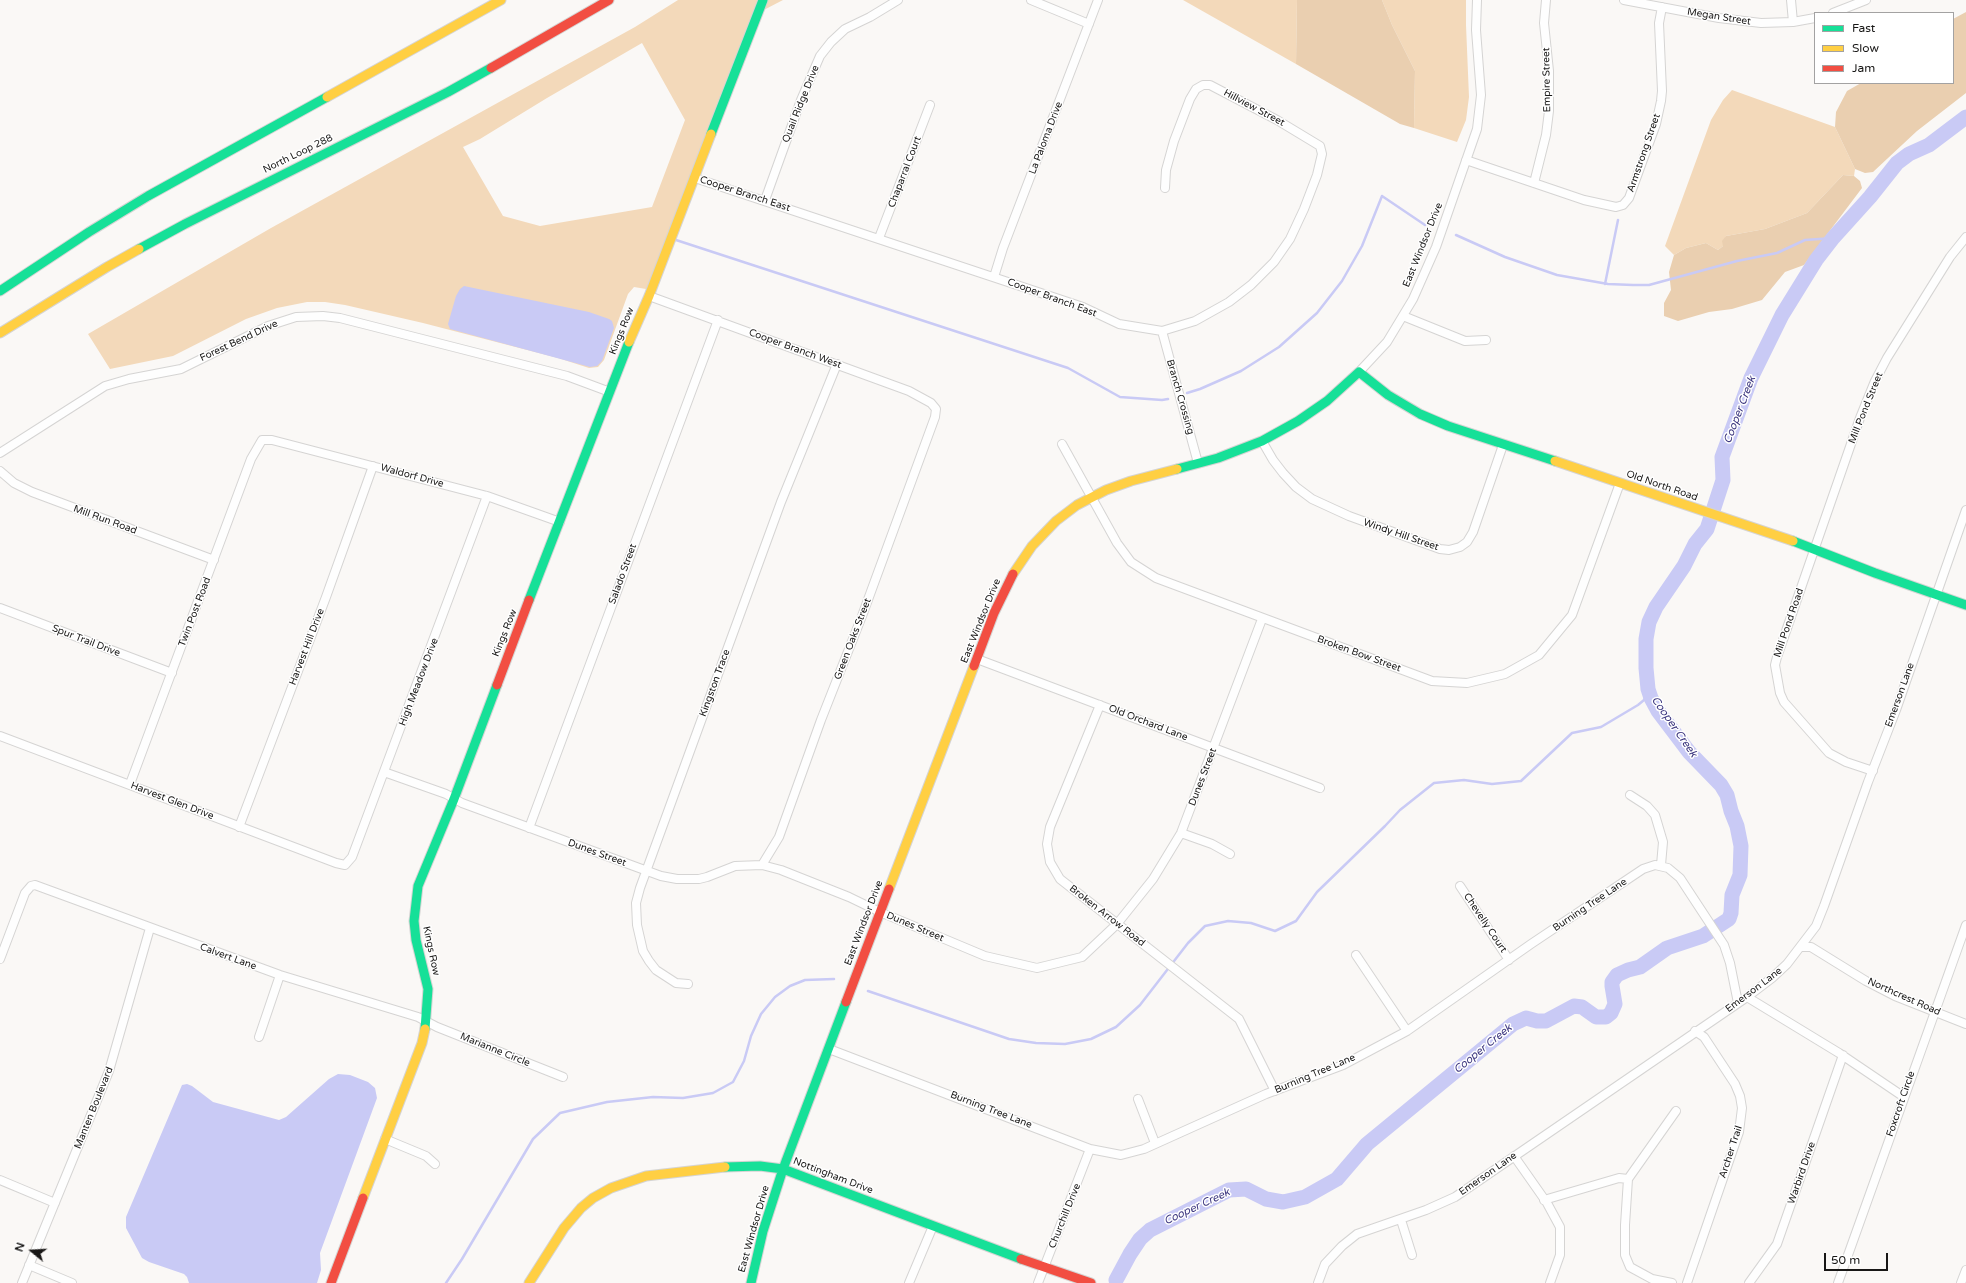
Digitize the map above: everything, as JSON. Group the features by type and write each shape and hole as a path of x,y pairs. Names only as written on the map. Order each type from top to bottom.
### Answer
{"main road":[{"path":"0,291 89,232 148,196 501,0"},
{"name":"North Loop 288","path":"0,333 107,267 179,227 448,92 609,0"},
{"name":"Kings Row","path":"331,1283 422,1043 427,1022 428,989 415,936 415,903 421,877 454,799 639,316 649,296 763,0"},
{"name":"Old North Road","path":"1359,372 1378,388 1420,414 1448,426 1815,549 1875,573 1966,605"},
{"name":"East Windsor Drive","path":"751,1283 763,1231 783,1168 1000,597 1016,567 1032,546 1056,521 1077,505 1091,497 1131,481 1198,463 1262,441 1298,421 1327,401 1359,372"},
{"name":"Nottingham Drive","path":"529,1283 564,1228 580,1208 593,1198 622,1183 646,1176 724,1167 760,1166 783,1168 1044,1268 1091,1283"}],"street":[{"name":"Quail Ridge Drive","path":"765,200 801,100 820,56 831,42 846,29 870,17 898,0"},
{"path":"1031,0 1090,24"},
{"name":"La Paloma Drive","path":"994,277 1098,0"},
{"name":"East Windsor Drive","path":"1359,372 1387,342 1414,299 1428,268 1477,129 1480,107 1480,72 1476,30 1477,0"},
{"name":"Empire Street","path":"1534,183 1546,135 1548,111 1549,71 1544,23 1546,0"},
{"name":"Megan Street","path":"1624,0 1742,22 1793,22 1814,18"},
{"path":"1791,0 1793,22"},
{"path":"1836,12 1866,0"},
{"name":"Armstrong Street","path":"1466,160 1597,204 1616,207 1626,202 1656,124 1661,101 1662,91 1659,23 1662,7"},
{"name":"Hillview Street","path":"1165,188 1171,151 1190,99 1196,88 1203,85 1210,84 1320,146"},
{"name":"Chaparral Court","path":"879,238 930,105"},
{"name":"Cooper Branch East","path":"695,178 765,200 1083,307 1119,324 1162,331 1195,321 1229,302 1251,285 1274,262 1290,239 1304,209 1321,163 1322,154 1320,146"},
{"name":"Mill Pond Street","path":"1815,549 1860,418 1875,381 1891,352 1950,257 1966,237"},
{"name":"Cooper Branch West","path":"649,296 909,391 931,403 936,409"},
{"name":"Forest Bend Drive","path":"0,453 105,386 129,379 181,369 268,326 296,317 323,316 340,318 567,376 610,392"},
{"path":"1403,316 1465,341 1486,340"},
{"name":"Salado Street","path":"529,828 718,320"},
{"name":"Branch Crossing","path":"1162,331 1198,463"},
{"name":"Kingston Trace","path":"688,984 676,983 656,970 643,951 637,925 636,903 645,871 782,502 837,364"},
{"name":"Green Oaks Street","path":"762,865 779,837 821,720 862,616 935,417 936,409"},
{"name":"Waldorf Drive","path":"262,440 272,440 487,496 560,522"},
{"name":"Twin Post Road","path":"130,784 251,459 262,440"},
{"name":"Windy Hill Street","path":"1262,441 1283,473 1296,487 1312,499 1349,516 1440,549 1449,550 1460,547 1467,542 1473,532 1503,445"},
{"name":"Broken Bow Street","path":"1062,444 1117,543 1132,562 1156,578 1262,619 1432,681 1468,683 1505,674 1539,655 1572,615 1620,483"},
{"name":"Harvest Hill Drive","path":"239,827 326,597 373,466"},
{"name":"Mill Run Road","path":"0,471 14,483 32,492 214,560"},
{"name":"High Meadow Drive","path":"345,865 352,857 487,496"},
{"name":"Emerson Lane","path":"1318,1283 1325,1264 1342,1246 1357,1234 1401,1220 1455,1197 1695,1031 1747,997 1772,978 1802,947 1816,926 1966,510"},
{"name":"Mill Pond Road","path":"1815,549 1776,657 1775,665 1780,693 1784,702 1829,753 1846,762 1873,771"},
{"name":"Spur Trail Drive","path":"0,608 172,673"},
{"name":"Dunes Street","path":"384,772 444,793 454,799 645,871 677,879 699,879 735,866 762,865 782,870 849,897 880,912 985,956 1037,968 1082,957 1117,924 1152,879 1181,833 1262,619"},
{"name":"Old Orchard Lane","path":"977,659 1320,788"},
{"name":"Broken Arrow Road","path":"1100,705 1050,827 1047,844 1050,862 1060,879 1239,1019 1275,1091"},
{"name":"Harvest Glen Drive","path":"0,736 130,784 239,827 345,865"},
{"path":"1630,795 1647,806 1655,815 1663,842 1661,865 1673,871 1680,878 1720,938 1726,950 1738,1003"},
{"path":"1181,833 1212,844 1230,854"},
{"name":"Burning Tree Lane","path":"829,1049 1090,1149 1121,1155 1144,1149 1275,1091 1343,1064 1407,1031 1643,869 1651,865 1661,865"},
{"name":"Calvert Lane","path":"0,959 22,899 31,886 39,886 280,975 418,1017 427,1022"},
{"name":"Chevelly Court","path":"1460,886 1509,960"},
{"name":"Foxcroft Circle","path":"1838,1283 1966,925"},
{"name":"Manten Boulevard","path":"22,1283 109,1071 150,928"},
{"name":"Northcrest Road","path":"1802,947 1811,947 1866,981 1895,996 1966,1024"},
{"path":"1356,955 1407,1031"},
{"path":"259,1037 280,975"},
{"path":"1747,997 1843,1055 1904,1097"},
{"name":"Marianne Circle","path":"427,1022 563,1077"},
{"name":"Archer Trail","path":"1687,1283 1739,1132 1742,1108 1740,1096 1735,1084 1704,1037 1695,1031"},
{"name":"Warbird Drive","path":"1749,1283 1776,1244 1843,1055"},
{"path":"1138,1099 1155,1144"},
{"path":"1672,1283 1652,1279 1630,1267 1625,1255 1628,1179 1676,1111"},
{"path":"385,1139 426,1156 435,1164"},
{"name":"Churchill Drive","path":"1038,1283 1082,1173 1090,1149"},
{"path":"1514,1156 1556,1217 1560,1227 1560,1255 1550,1283"},
{"path":"1544,1200 1619,1178 1628,1179"},
{"path":"0,1180 55,1203"},
{"path":"1401,1220 1412,1255"},
{"path":"909,1283 934,1226"},
{"path":"30,1265 72,1283"},
{"path":"1961,1283 1966,1270"}],"shaded area":[{"path":"678,0 783,0 758,13 652,290 634,287 628,294 604,360 598,367 589,368 558,358 423,323 345,305 325,302 307,302 277,308 246,319 173,356 110,369 88,334 271,228 635,27","holes":["642,43 685,120 652,207 540,226 503,216 463,147 480,139"]},
{"path":"1183,0 1297,0 1296,64"},
{"path":"1297,0 1382,0 1392,25 1415,71 1414,128 1400,124 1296,64"},
{"path":"1382,0 1466,0 1469,97 1466,120 1457,142 1414,128 1415,71 1392,25"},
{"path":"1966,12 1966,93 1917,131 1873,172 1865,173 1855,169 1835,127 1836,112 1847,91 1859,84 1954,84 1954,18"},
{"path":"1732,90 1835,127 1855,169 1854,176 1843,175 1807,213 1765,229 1726,236 1723,246 1718,250 1706,243 1686,248 1674,255 1665,246 1711,120 1723,100"},
{"path":"1843,175 1854,176 1860,181 1862,188 1804,265 1785,272 1762,300 1732,309 1709,312 1678,321 1664,316 1664,303 1671,290 1669,272 1674,255 1686,248 1706,243 1718,250 1723,246 1722,241 1726,236 1765,229 1807,213"}],"water":[{"path":"464,286 589,312 609,319 612,321 614,328 602,361 597,366 590,367 450,329 448,324 456,296 460,289"},
{"path":"338,1074 350,1075 368,1082 375,1088 377,1098 320,1253 321,1270 317,1283 189,1283 184,1274 149,1262 142,1258 126,1228 126,1217 182,1085 187,1084 192,1086 213,1102 279,1120 286,1117 329,1079"}],"waterway":[{"name":"Cooper Creek","path":"1116,1280 1140,1239 1150,1230 1229,1190 1246,1189 1266,1199 1283,1202 1305,1197 1337,1179 1367,1144 1513,1024 1526,1018 1537,1021 1546,1021 1574,1006 1582,1007 1596,1017 1606,1017 1611,1013 1615,1004 1612,982 1617,975 1640,967 1667,948 1703,936 1729,919 1731,913 1732,895 1740,875 1741,846 1737,826 1727,795 1721,785 1689,752 1658,711 1651,698 1648,689 1646,668 1646,639 1649,622 1656,607 1684,566 1695,544 1707,529 1723,480 1722,457 1751,378 1782,315 1816,260 1897,163 1909,154 1929,145 1966,117"},
{"path":"1187,393 1200,389 1241,371 1279,347 1317,313 1342,281 1362,246 1382,196 1425,225"},
{"path":"1605,284 1618,220"},
{"path":"1456,235 1505,257 1557,275 1608,284 1633,285 1649,285 1737,261 1777,253 1805,240 1833,238"},
{"path":"676,240 1068,368 1120,397 1162,400 1168,399"},
{"path":"868,991 1009,1039 1036,1043 1065,1044 1091,1039 1116,1027 1140,1005 1188,943 1205,926 1228,921 1251,923 1275,931 1296,921 1317,892 1400,810 1434,783 1464,780 1492,784 1521,781 1572,733 1601,727 1638,705 1644,700 1648,689"},
{"path":"446,1283 462,1259 533,1139 560,1113 607,1102 653,1097 683,1098 713,1093 733,1082 744,1061 751,1036 761,1014 775,997 790,986 805,980 834,979"}],"traffic: fast":[{"path":"711,134 763,0"},
{"path":"139,249 185,224 448,92 491,68"},
{"path":"0,291 89,232 148,196 327,97"},
{"path":"529,600 629,342"},
{"path":"1177,469 1218,458 1262,441 1298,421 1327,401 1359,372 1388,395 1420,414 1448,426 1555,461"},
{"path":"1793,541 1875,573 1966,605"},
{"path":"425,1029 428,989 416,940 414,921 418,886 454,799 497,685"},
{"path":"751,1283 763,1231 783,1169 846,1002"},
{"path":"725,1167 760,1166 783,1169 1021,1259"}],"traffic: slow":[{"path":"327,97 501,0"},
{"path":"629,342 649,296 711,134"},
{"path":"0,333 139,249"},
{"path":"1555,461 1793,541"},
{"path":"1013,574 1032,546 1056,521 1077,505 1106,490 1131,481 1177,469"},
{"path":"889,889 974,666"},
{"path":"363,1198 422,1043 425,1029"},
{"path":"529,1283 564,1228 581,1208 593,1198 611,1188 646,1176 725,1167"}],"traffic: jam":[{"path":"491,68 609,0"},
{"path":"974,666 994,613 1013,574"},
{"path":"497,685 529,600"},
{"path":"846,1002 889,889"},
{"path":"331,1283 363,1198"},
{"path":"1021,1259 1091,1283"}]}
